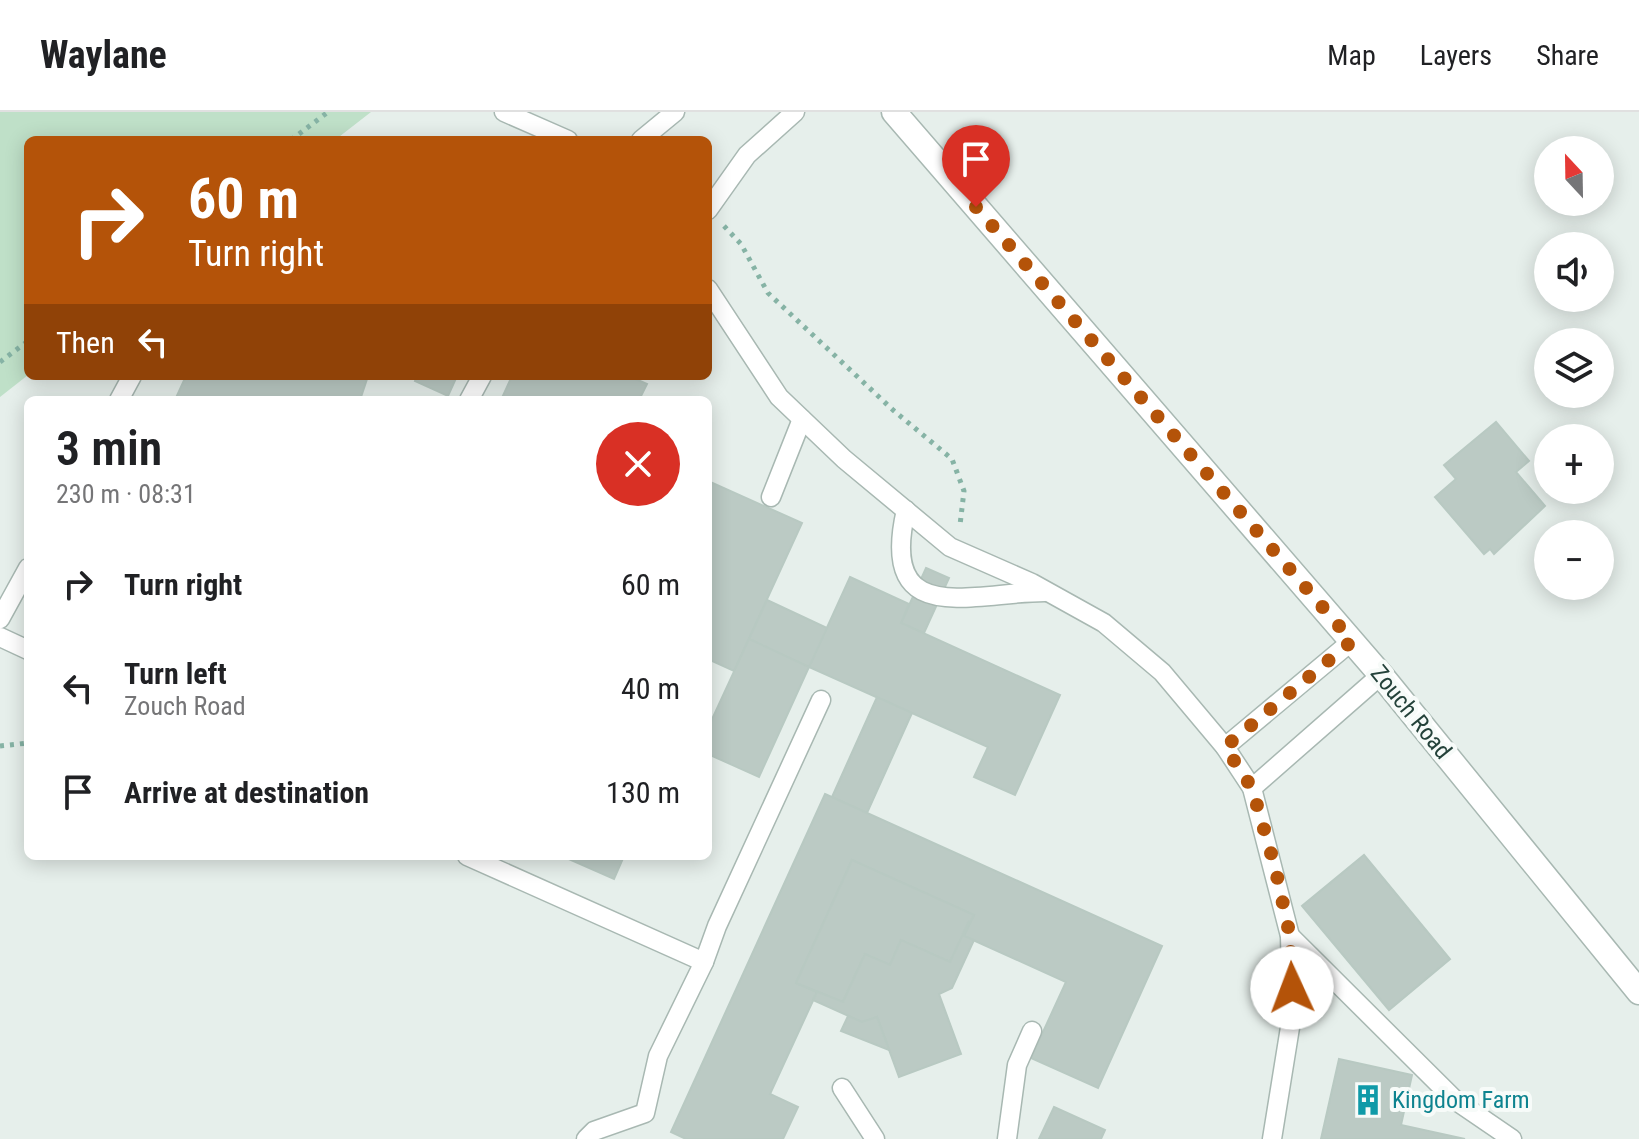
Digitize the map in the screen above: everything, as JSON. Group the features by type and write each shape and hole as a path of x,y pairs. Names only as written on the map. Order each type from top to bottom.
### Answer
{"street":[{"name":"Zouch Road","path":"894,112 1381,675 1639,992"}],"lane":[{"path":"504,112 559,136"},
{"path":"646,136 675,112"},
{"path":"712,205 747,155 795,112"},
{"path":"712,295 779,397 802,419 950,547 1047,592 1104,623 1162,672 1225,747 1252,788 1290,936 1292,1015 1272,1139"},
{"path":"771,497 802,419"},
{"path":"906,510 899,540 900,559 917,587 951,600 1047,592"},
{"path":"0,619 24,575"},
{"path":"0,637 24,648"},
{"path":"1225,747 1352,641"},
{"path":"1252,788 1381,675"},
{"path":"586,1139 594,1131 645,1113 658,1056 704,962 717,926 821,700"},
{"path":"476,860 704,962"},
{"path":"1290,936 1455,1100 1512,1139"},
{"path":"1007,1139 1017,1065 1032,1031"},
{"path":"842,1088 875,1139"}],"path":[{"path":"296,136 328,112"},
{"path":"712,212 741,244 768,293 893,410 952,459 963,483 965,501 960,527 950,547"},
{"path":"0,362 24,344"},
{"path":"0,746 24,743"}],"green space":[{"path":"0,112 371,112 340,136 24,136 24,378 0,397"}],"building":[{"path":"184,380 367,380 361,396 177,396"},
{"path":"415,380 455,380 448,396"},
{"path":"510,380 638,380 647,384 641,396 503,396"},
{"path":"1496,422 1529,461 1516,472 1534,493 1534,504 1545,506 1494,554 1490,549 1484,554 1435,497 1456,479 1444,465"},
{"path":"712,483 802,523 734,671 712,661"},
{"path":"926,568 949,578 924,633 901,623"},
{"path":"850,577 909,604 901,623 1060,695 1015,795 974,777 988,747 809,667"},
{"path":"767,600 827,628 809,667 749,639"},
{"path":"749,639 809,667 759,777 712,756 712,719"},
{"path":"877,697 912,713 867,813 832,797"},
{"path":"825,794 1162,946 1098,1088 1031,1058 1066,982 964,936 974,915 852,860 796,983 817,992 770,1094 798,1107 783,1139 686,1139 671,1132"},
{"path":"1364,855 1450,959 1389,1010 1302,906"},
{"path":"571,860 622,860 614,879"},
{"path":"852,860 974,915 950,962 901,940 890,965 865,954 843,1002 796,983"},
{"path":"969,921 964,936 974,940 952,988 939,994 961,1054 899,1077 877,1017 862,1022 813,1000 817,992 803,986 843,1002 865,954 890,965 901,940 950,962"},
{"path":"848,1016 862,1022 877,1017 889,1050 841,1031"},
{"name":"Kingdom Farm","path":"1339,1059 1412,1075 1401,1125 1465,1139 1321,1139"},
{"path":"1054,1107 1105,1130 1101,1139 1039,1139"}],"place":[{"name":"Kingdom Farm","path":"1368,1100"}],"route":[{"path":"976,207 1352,641 1225,747 1252,788 1275,867 1290,936 1292,988"}]}
